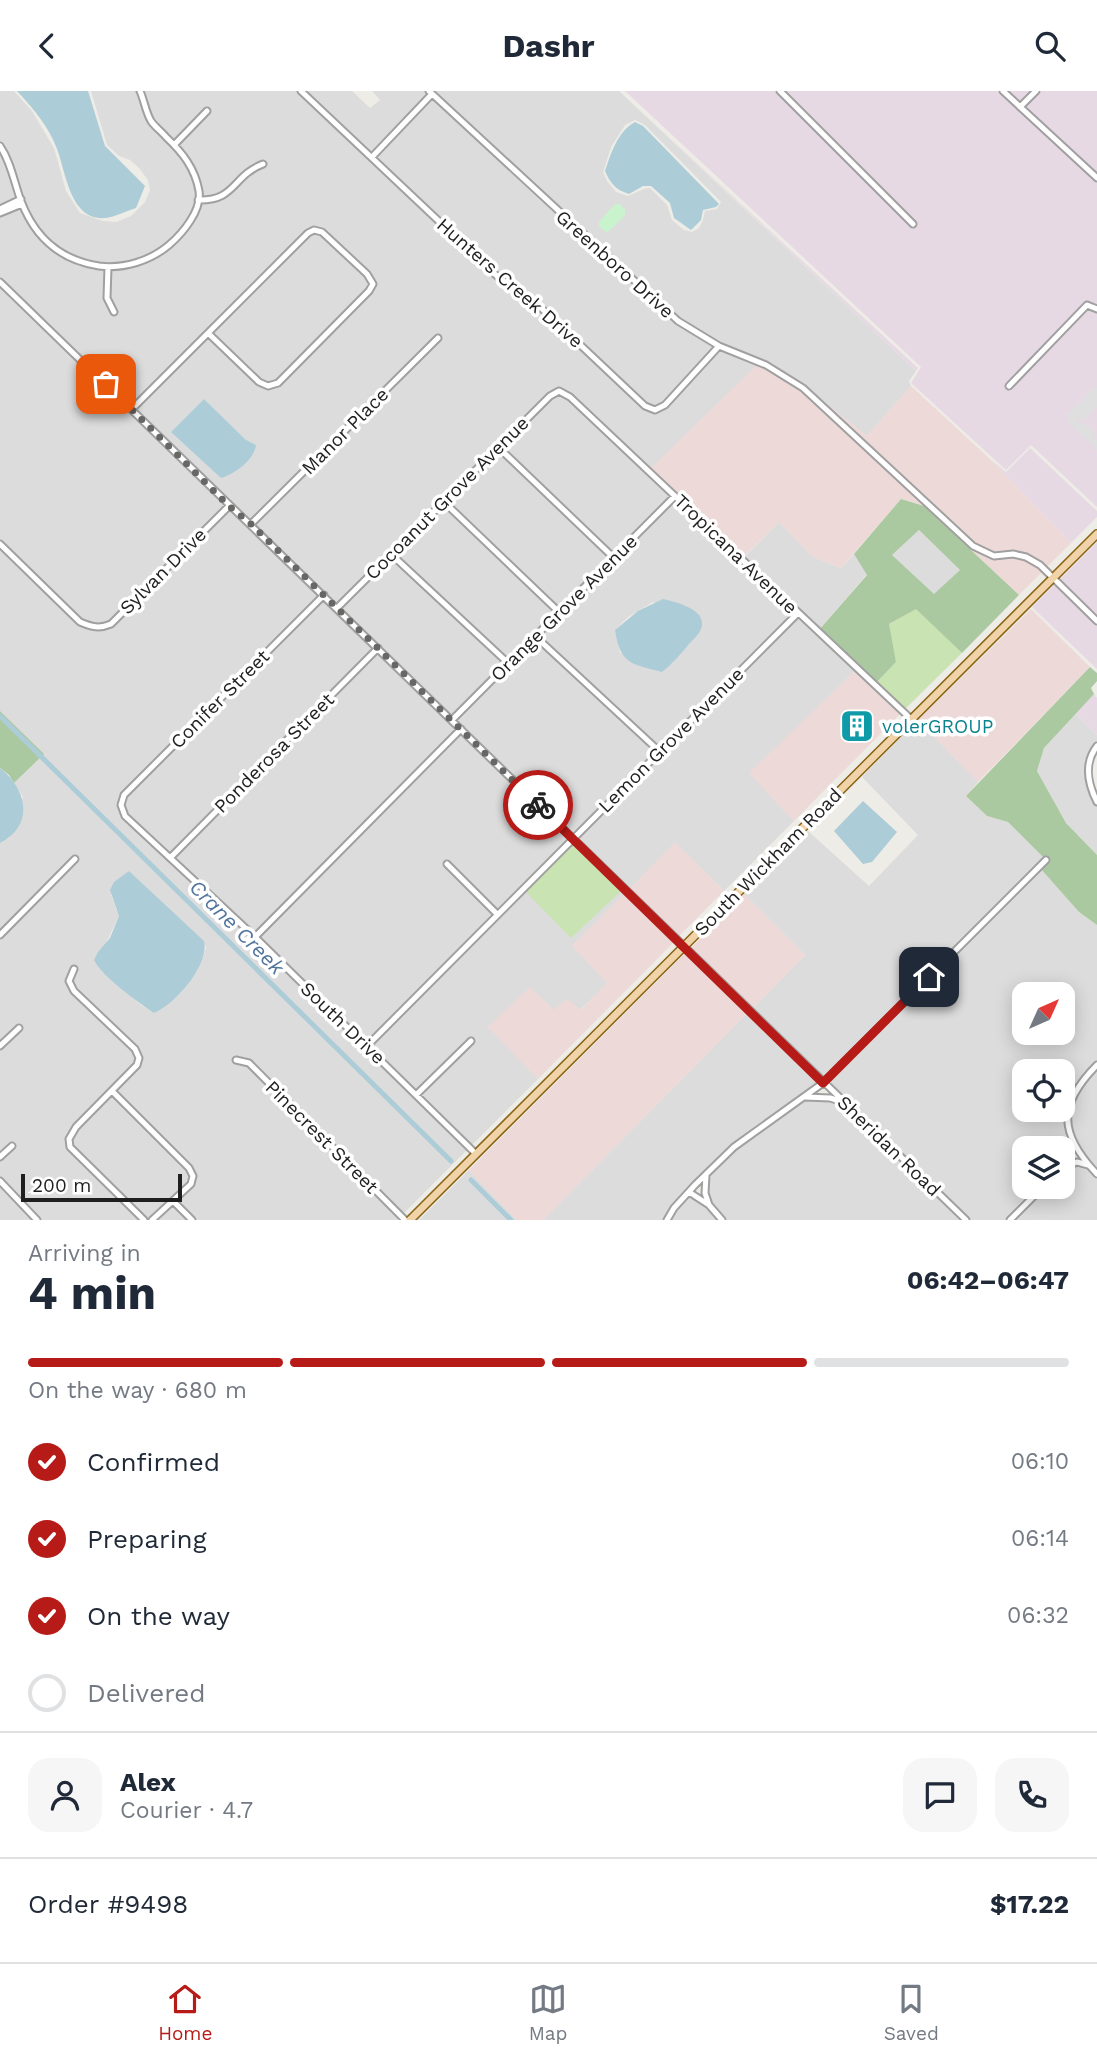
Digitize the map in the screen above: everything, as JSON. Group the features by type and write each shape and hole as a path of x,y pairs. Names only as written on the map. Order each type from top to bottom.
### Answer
{"main road":[{"name":"South Wickham Road","path":"407,1220 1097,534"}],"street":[{"path":"0,146 6,155 22,202 41,238 65,256 86,264 108,267 135,264 156,256 181,235 196,210 200,193 187,157 151,121 141,91"},
{"name":"Hunters Creek Drive","path":"301,91 498,277 538,305 645,406 655,410 665,404 719,347"},
{"path":"780,91 913,224"},
{"path":"1003,91 1097,178"},
{"path":"1020,107 1037,91"},
{"path":"372,157 430,92"},
{"name":"Greenboro Drive","path":"430,92 660,307 719,347 766,365 803,389 974,546 994,556 1013,554 1026,557 1040,565 1097,621"},
{"path":"174,145 207,111"},
{"path":"198,200 220,198 252,168 263,164"},
{"path":"0,211 22,202"},
{"path":"132,409 208,333 308,233 314,230 322,232 368,274 373,283 369,291 278,383 268,386 259,382 208,333"},
{"path":"108,267 107,298 114,312"},
{"name":"Sheridan Road","path":"0,282 966,1220"},
{"path":"1009,386 1087,305 1097,309"},
{"name":"Manor Place","path":"251,524 438,338"},
{"name":"Cocoanut Grove Avenue","path":"337,608 550,396 559,391"},
{"name":"Tropicana Avenue","path":"559,391 570,397 911,719"},
{"path":"498,447 614,558"},
{"name":"Orange Grove Avenue","path":"452,720 675,496"},
{"path":"443,501 559,612"},
{"name":"Sylvan Drive","path":"0,544 80,622 93,628 104,627 111,624 229,506"},
{"path":"391,554 508,663"},
{"name":"Conifer Street","path":"121,805 124,795 324,595"},
{"name":"Lemon Grove Avenue","path":"367,1046 798,613"},
{"path":"535,636 659,751"},
{"name":"Ponderosa Street","path":"170,858 378,648"},
{"path":"255,937 461,729"},
{"path":"1097,746 1088,766 1089,784 1097,802"},
{"name":"South Drive","path":"121,805 125,816 255,937 476,1154"},
{"path":"0,935 75,859"},
{"path":"667,1220 689,1192 734,1147 823,1083 1046,860"},
{"path":"447,864 497,914"},
{"path":"74,969 69,981 74,991 135,1049 139,1058 137,1065 76,1127 69,1139 70,1147 144,1220"},
{"path":"0,1046 19,1028"},
{"path":"416,1095 471,1041"},
{"name":"Pinecrest Street","path":"236,1060 249,1063 407,1220"},
{"path":"1071,1136 1067,1121 1074,1093 1097,1065"},
{"path":"112,1091 189,1168 192,1176 191,1184 152,1220"},
{"path":"805,1097 830,1098 844,1103"},
{"path":"0,1157 12,1146"},
{"path":"1075,1147 1097,1174"},
{"path":"1075,1163 1088,1165"},
{"path":"706,1174 705,1193 709,1205"},
{"path":"0,1181 37,1220"},
{"path":"689,1192 709,1205 722,1220"},
{"path":"1010,1220 1031,1199"},
{"path":"174,1202 192,1220"}],"shaded area":[{"path":"0,91 14,91 32,111 54,148 66,191 80,213 103,221 116,222 131,216 145,202 150,190 148,180 139,168 107,145 91,91 352,91 370,108 380,100 372,91 619,91 916,371 909,381 911,386 867,436 796,380 743,558 779,522 813,557 841,568 854,554 867,574 819,630 858,668 750,773 794,821 724,891 675,843 630,889 255,524 442,338 438,334 251,520 231,504 0,277","holes":["635,120 645,125 721,202 717,209 705,211 699,228 692,232 684,230 672,220 667,205 650,188 628,196 616,192 607,181 603,172 611,147 625,125","204,399 246,440 171,432","653,602 700,631 671,664 620,653 615,630 628,617"]},
{"path":"619,91 918,368 916,371 695,162"},
{"path":"625,91 1097,91 1097,507 1031,445 1006,470 911,383 921,367"},
{"path":"0,286 625,893 573,946 608,983 580,1010 554,1010 488,1026 538,1079 397,1220 0,1220 0,843 9,838 23,797 14,783 43,754 0,711","holes":["129,871 204,942 206,948 202,959 182,992 155,1013 141,1005 101,971 106,943 119,916 111,895"]},
{"path":"763,359 796,380 867,436 911,386 990,459 1071,543 1019,595 925,506 901,499 841,568 813,557 779,522 742,558 650,469"},
{"path":"1094,386 1097,389 1097,407 1084,421 1079,418 1077,421 1080,425 1084,422 1096,434 1093,437 1097,440 1097,450 1066,421 1069,418 1066,416 1080,401 1085,402 1083,399"},
{"path":"1030,448 1097,511 1097,517 1071,543 990,459 1006,472"},
{"path":"919,530 960,570 934,595 892,555"},
{"path":"1097,542 1097,669 1032,607"},
{"path":"1031,609 1090,667 978,782 918,720"},
{"path":"858,668 903,711 794,821 749,773"},
{"path":"1094,694 1097,698 1097,735 1075,713"},
{"path":"1075,713 1097,735 1097,741 1085,766 1086,784 1097,806 1097,855 1066,823 1037,771 1044,748"},
{"path":"918,720 978,782 966,796 987,816 1008,822 1044,858 823,1079 753,1008 805,955 744,894 808,831 869,886 918,835 862,777"},
{"path":"675,842 724,891 679,936 630,889"},
{"path":"1048,862 1042,869 1079,912 1097,925 1097,1061 1075,1086 1075,1059 1012,1059 1012,1122 1064,1122 1067,1136 1012,1136 1012,1199 1027,1199 1006,1220 970,1220 827,1083"},
{"path":"625,893 675,941 538,1079 488,1027 530,987 554,1010 567,999 581,1010 607,983 572,946"},
{"path":"744,894 805,955 753,1008 691,948"},
{"path":"686,952 748,1012 543,1220 517,1220 469,1170"},
{"path":"748,1012 819,1083 733,1144 671,1206 663,1220 543,1220"},
{"path":"1097,1069 1097,1170 1076,1143 1070,1122 1075,1122 1076,1094"},
{"path":"806,1100 830,1101 842,1105 961,1220 727,1220 712,1204 708,1192 709,1175 736,1149"},
{"path":"1075,1166 1086,1168 1097,1179 1097,1220 1014,1220 1035,1199 1075,1199"},
{"path":"469,1170 517,1220 419,1220"},
{"path":"689,1195 707,1208 718,1220 670,1220"}],"green space":[{"path":"615,204 620,204 625,215 606,232 599,226 599,222"},
{"path":"901,499 924,506 1019,595 962,653 916,609 889,624 896,662 875,684 819,630 867,575 854,554","holes":["919,530 960,570 934,594 892,555"]},
{"path":"916,608 962,653 903,711 875,684 896,662 888,625"},
{"path":"1090,667 1097,673 1097,681 1091,688 1094,694 1044,748 1037,771 1066,823 1097,855 1097,925 1079,912 1041,869 1050,859 1047,856 1044,858 1008,822 987,816 966,796"},
{"path":"0,711 44,754 14,783 0,768"},
{"path":"569,845 574,845 621,891 571,938 525,891"}],"water":[{"path":"17,91 88,91 105,146 145,186 136,208 105,218 93,217 84,212 71,193 50,133"},
{"path":"635,122 643,126 719,204 703,210 701,220 691,230 674,218 670,203 651,186 643,186 629,194 617,188 607,175 605,171 616,144 624,131"},
{"path":"204,399 246,440 256,445 252,456 243,466 221,478 171,432"},
{"path":"663,599 697,612 702,624 697,636 662,672 629,661 620,650 615,630 638,611"},
{"path":"0,768 16,786 23,807 19,827 0,843"},
{"path":"863,801 897,832 872,862 863,864 834,831"},
{"path":"129,871 204,941 202,961 189,983 172,1002 154,1013 112,981 94,960 110,938 119,916 110,890 114,882"}],"waterway":[{"name":"Crane Creek","path":"0,716 451,1161"},
{"name":"Crane Creek","path":"471,1180 511,1220"}],"way so far":[{"path":"106,384 538,805"}],"place":[{"name":"volerGROUP","path":"857,726"}],"route":[{"path":"538,805 823,1083 929,977"}]}
